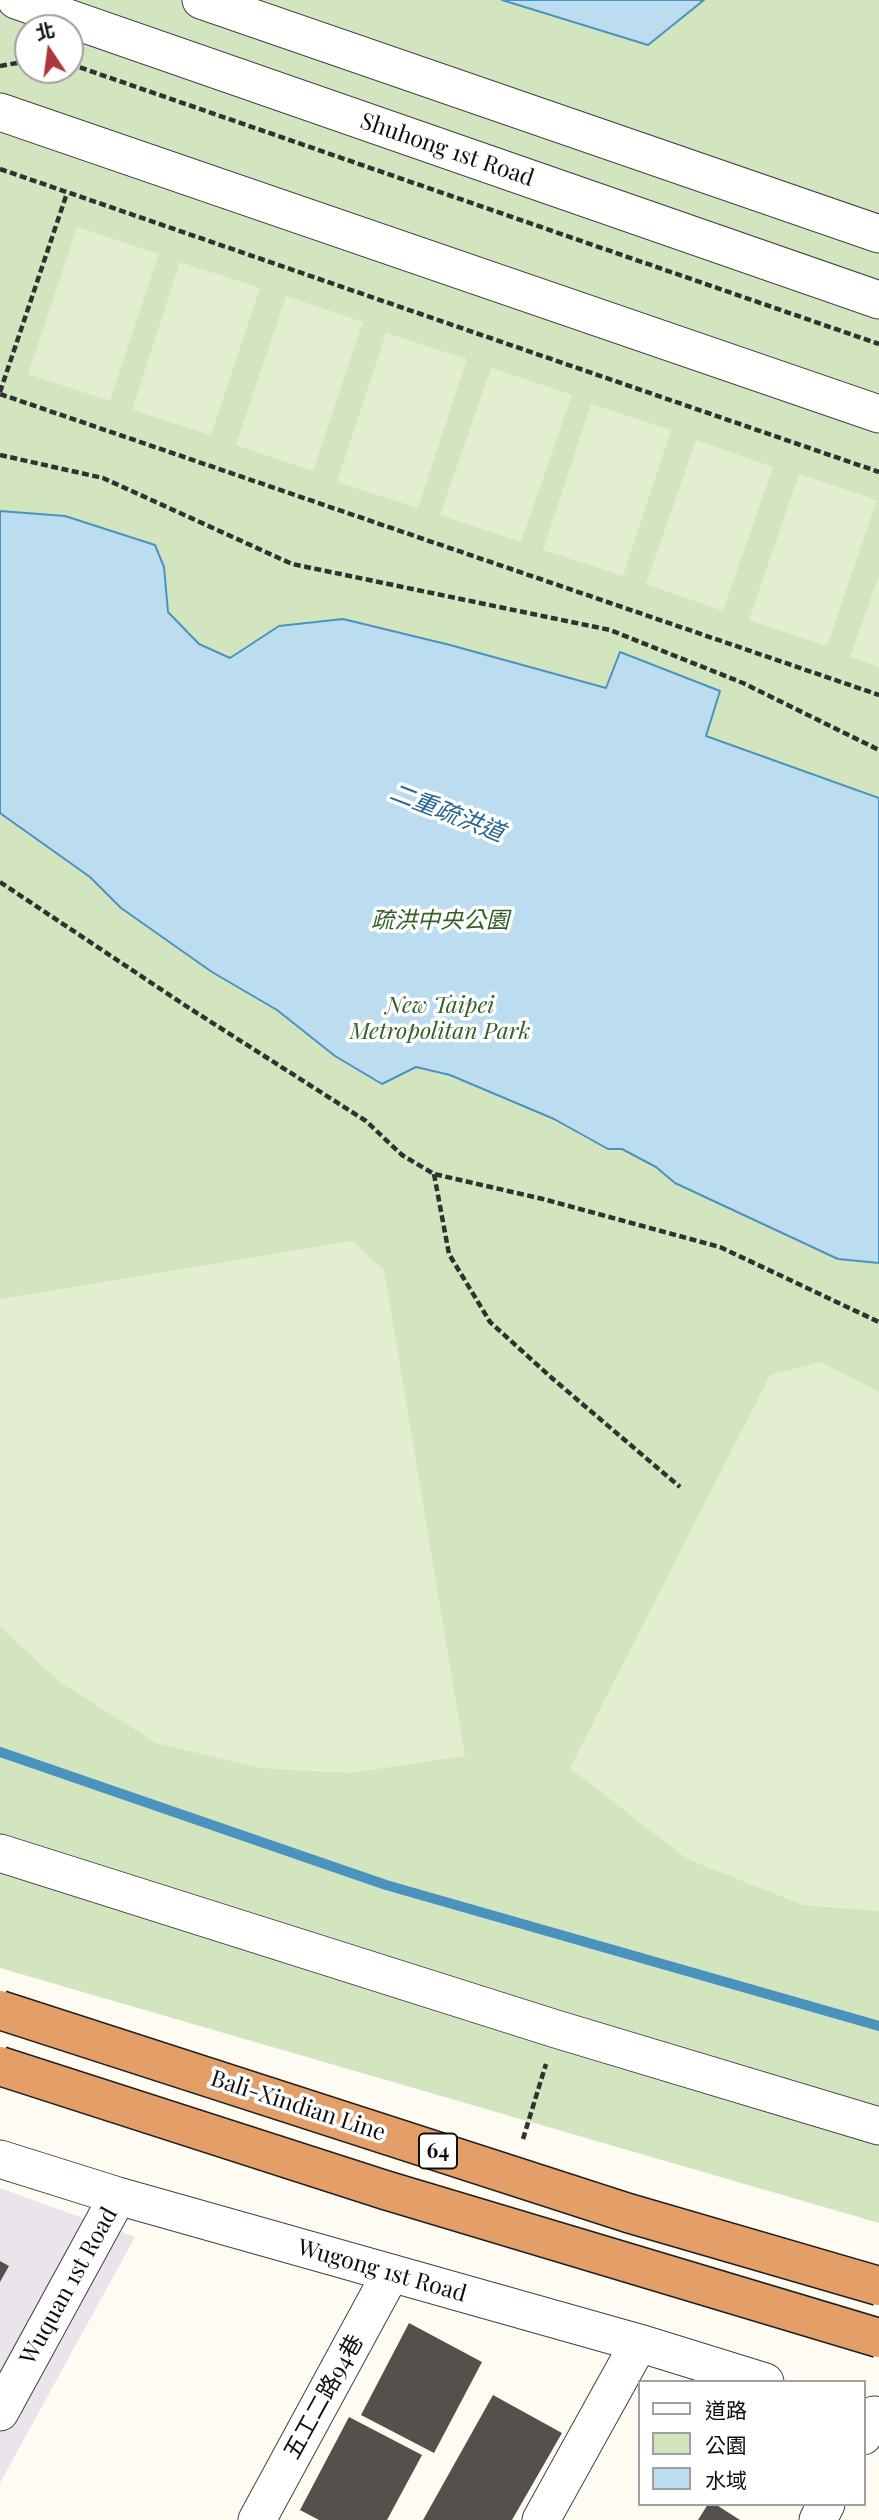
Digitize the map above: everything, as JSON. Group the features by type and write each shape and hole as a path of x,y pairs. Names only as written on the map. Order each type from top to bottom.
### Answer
{"highway":[{"name":"Bali-Xindian Line","path":"0,2010 628,2213 879,2286"},
{"name":"64","path":"0,2066 385,2190 879,2338"}],"street":[{"name":"Shuhong 1st Road","path":"16,0 879,300"},
{"path":"201,0 879,234"},
{"path":"0,112 879,414"},
{"path":"0,1853 556,2029 879,2126"},
{"name":"Wugong 1st Road","path":"0,2159 118,2196 639,2343 759,2380"},
{"name":"Wuquan 1st Road","path":"0,2412 118,2196"},
{"name":"五工二路94巷","path":"257,2520 391,2273"},
{"path":"541,2520 639,2343"}],"path":[{"path":"84,69 879,344"},
{"path":"0,169 879,472"},
{"path":"67,193 0,393 879,695"},
{"path":"0,455 103,478 292,564 610,630 743,684 879,750"},
{"path":"0,882 186,1006 366,1121 402,1155 434,1174 543,1199 720,1247 879,1322"},
{"path":"434,1174 449,1254 491,1322 680,1488"},
{"path":"520,2148 556,2029"}],"shaded area":[{"path":"0,2188 135,2237 0,2483"}],"green space":[{"name":"疏洪中央公園","path":"0,0 879,0 879,2223 0,1968"},
{"path":"77,227 159,254 110,401 28,374"},
{"path":"180,262 260,288 211,435 132,410"},
{"path":"286,296 363,322 313,471 236,445"},
{"path":"386,333 467,359 418,508 337,482"},
{"path":"491,368 572,395 521,542 440,515"},
{"path":"591,404 671,430 623,576 543,550"},
{"path":"696,440 773,467 723,611 646,584"},
{"path":"799,474 877,500 827,646 749,620"},
{"path":"879,575 879,667 850,657"},
{"path":"352,1241 384,1270 465,1756 350,1773 260,1768 156,1743 60,1682 0,1627 0,1299"},
{"path":"821,1362 879,1392 879,1911 803,1905 687,1859 570,1768 770,1375"}],"water":[{"path":"502,0 704,0 648,45"},
{"name":"二重疏洪道","path":"0,511 65,516 155,545 164,567 168,612 199,644 230,658 279,626 343,619 606,688 620,652 720,691 706,736 879,798 879,1263 838,1259 675,1183 656,1167 622,1149 608,1149 554,1119 450,1075 416,1067 382,1084 335,1056 277,1010 212,972 121,908 90,877 0,813"}],"building":[{"path":"0,2261 9,2266 0,2282"},
{"path":"409,2323 482,2362 434,2453 361,2415"},
{"path":"493,2395 562,2433 512,2520 423,2520"},
{"path":"349,2417 422,2455 387,2520 319,2520 300,2510"},
{"path":"707,2506 718,2506 740,2520 698,2520"}],"waterway":[{"path":"0,1752 386,1885 879,2026"}],"park label":[{"name":"New Taipei Metropolitan Park","path":"440,1019"}]}
